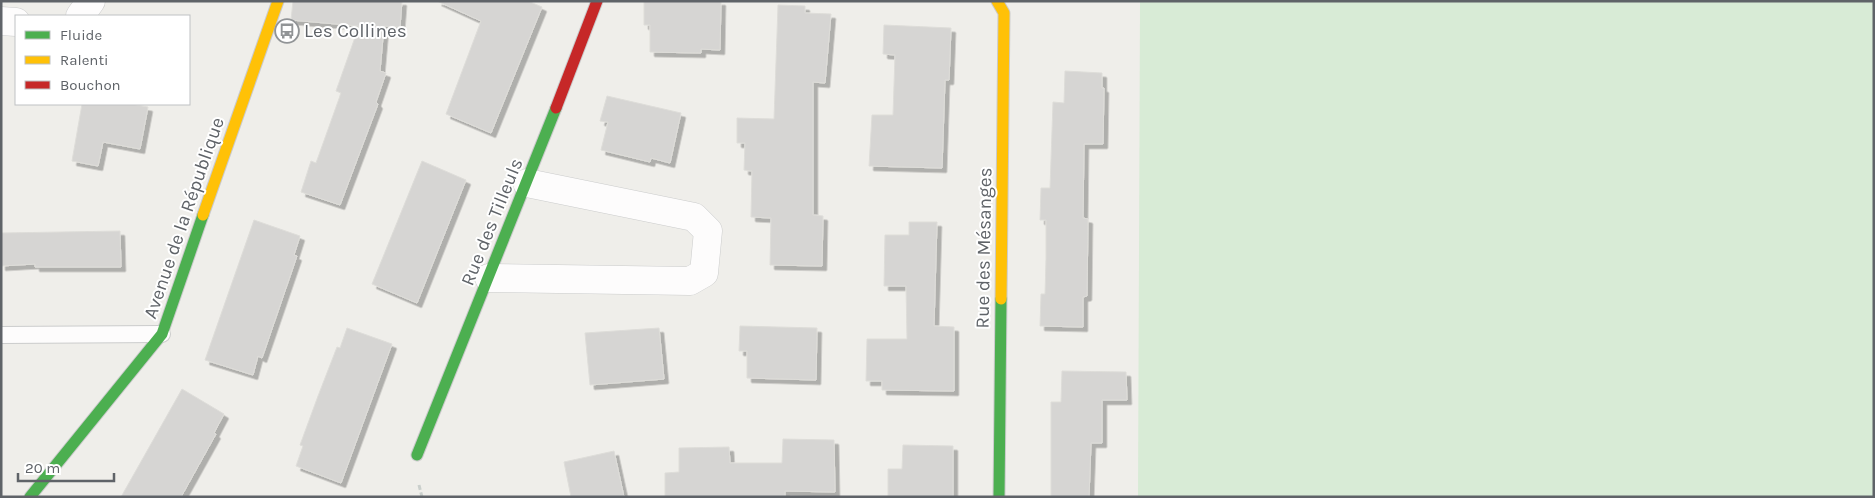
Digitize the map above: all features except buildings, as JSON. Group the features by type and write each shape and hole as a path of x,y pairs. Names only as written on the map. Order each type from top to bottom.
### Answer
{"street":[{"path":"81,15 91,1"},
{"name":"Avenue de la République","path":"30,497 162,334 278,1"},
{"name":"Rue des Tilleuls","path":"417,455 527,183 597,1"},
{"name":"Rue des Mésanges","path":"997,1 1004,13 999,497"},
{"path":"1,21 15,22"},
{"path":"489,278 690,281 704,273 708,231 694,217 527,183"}],"lane":[{"path":"1,335 162,334"}],"green space":[{"path":"1140,1 1874,1 1874,497 1138,497"}],"traffic: fast":[{"path":"417,455 556,108"},
{"path":"30,497 162,334 203,215"},
{"path":"999,497 1001,299"}],"traffic: slow":[{"path":"203,215 278,1"},
{"path":"997,1 1004,13 1001,299"}],"traffic: jam":[{"path":"556,108 597,1"}],"place":[{"name":"Les Collines","path":"287,31"}]}
